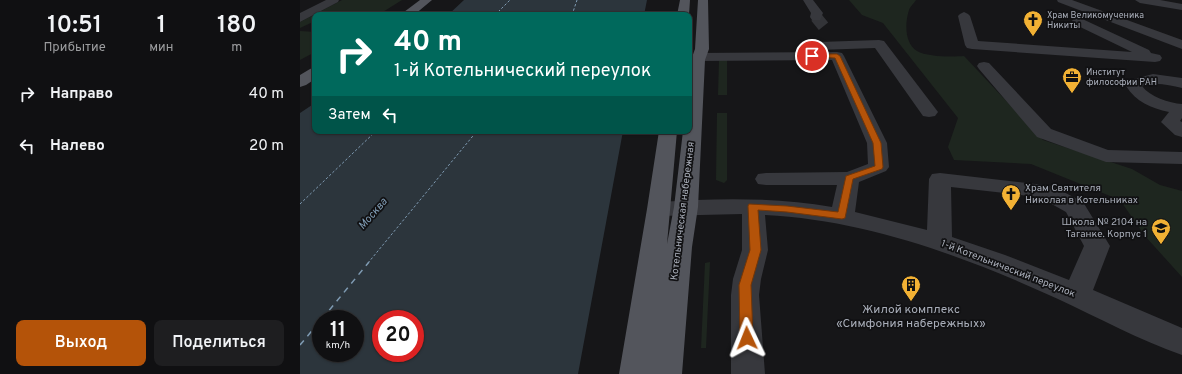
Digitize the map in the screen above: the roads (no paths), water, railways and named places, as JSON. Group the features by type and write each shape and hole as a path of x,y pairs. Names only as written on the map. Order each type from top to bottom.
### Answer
{"main road":[{"path":"410,12 427,0"},
{"path":"683,12 685,0"},
{"name":"Котельническая набережная","path":"692,99 701,50 703,0"},
{"name":"Котельническая набережная","path":"665,374 679,247 672,208 668,134"},
{"name":"Котельническая набережная","path":"636,374 672,208 686,134"}],"street":[{"path":"300,18 334,0"},
{"path":"808,0 817,13 816,17"},
{"path":"1140,0 1182,7"},
{"path":"1066,1 1172,55"},
{"path":"964,16 972,45 1055,52 1172,55"},
{"path":"1078,21 1172,55"},
{"path":"806,41 821,41 828,33"},
{"path":"701,50 716,43"},
{"path":"701,50 879,44 929,112"},
{"path":"701,50 837,56 877,143 879,167 849,178 766,179"},
{"path":"984,66 1044,133 1106,156 1182,158"},
{"path":"1182,83 1147,79 1136,83 1134,86 1136,90 1147,98 1181,109 1170,122 1182,131"},
{"path":"842,216 849,178"},
{"path":"939,242 940,179 1044,191 1075,207 1097,246 1078,295"},
{"path":"748,374 745,295 747,279 755,250 753,206"},
{"name":"1-й Котельнический переулок","path":"672,208 753,206 787,209 842,216 890,228 939,242 996,262 1078,295 1182,342"}],"water":[{"path":"464,0 647,0 645,12 451,12"},
{"name":"Москва","path":"312,105 312,134 622,134 578,374 300,374 300,113"}],"tunnel":[{"path":"816,17 824,27"}],"place":[{"name":"Храм Великомученика Никиты","path":"1033,37"},
{"name":"Институт философии РАН","path":"1072,94"},
{"name":"Храм Святителя Николая в Котельниках","path":"1011,211"},
{"name":"Школа № 2104 на Таганке. Корпус 1","path":"1161,245"},
{"name":"Жилой комплекс «Симфония набережных»","path":"911,302"}]}
